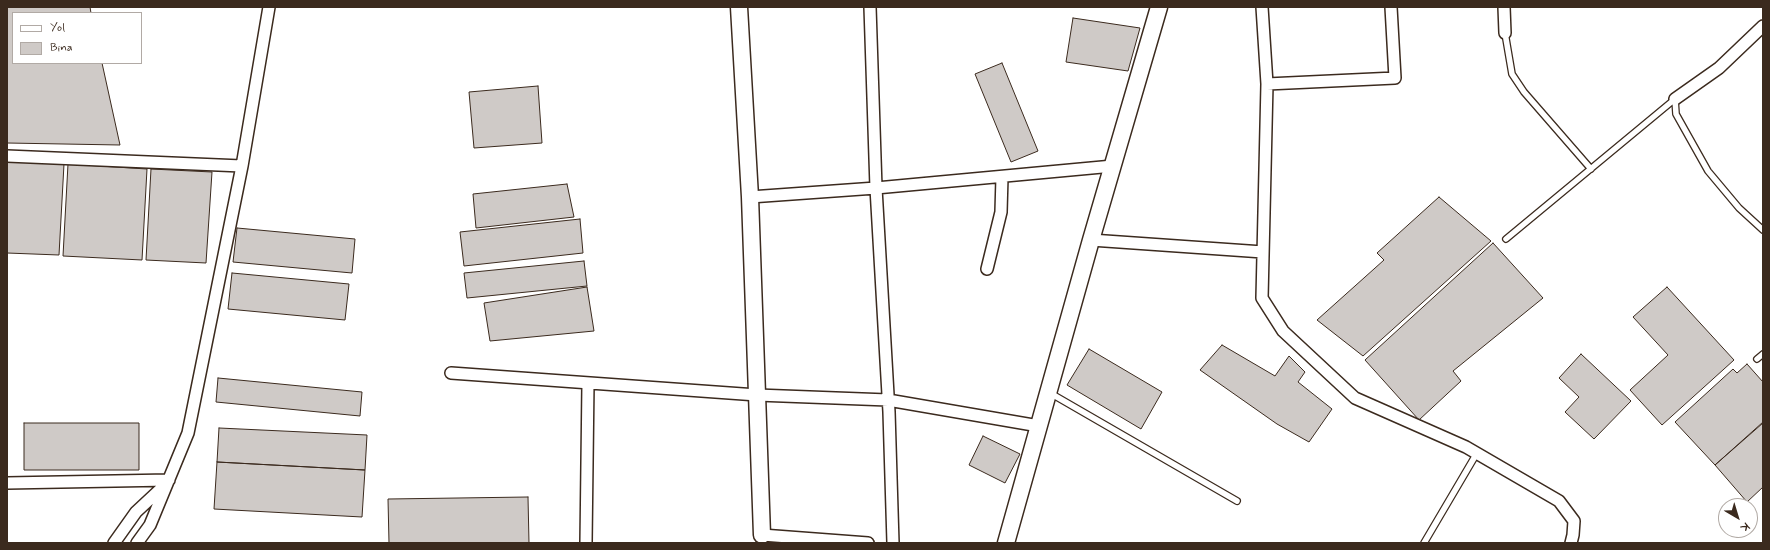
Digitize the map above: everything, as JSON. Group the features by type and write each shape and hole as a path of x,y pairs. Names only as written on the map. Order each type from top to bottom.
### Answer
{"street":[{"path":"137,543 150,525 188,433 242,166 269,7"},
{"path":"739,7 750,197 762,540 868,543"},
{"path":"870,7 876,188 888,400 893,543"},
{"path":"1006,543 1091,240 1159,7"},
{"path":"1262,7 1267,84 1262,298 1283,331 1355,398 1466,446 1559,501 1574,521 1571,543"},
{"path":"1267,84 1395,78 1391,7"},
{"path":"1504,7 1505,33"},
{"path":"1675,99 1719,68 1762,29"},
{"path":"7,156 242,166"},
{"path":"750,197 876,188 1113,166"},
{"path":"987,269 1001,212 1002,177"},
{"path":"1091,240 1263,252"},
{"path":"451,373 758,395 888,400 1039,426"},
{"path":"586,543 588,383"},
{"path":"7,483 169,480"},
{"path":"114,543 136,512 169,480"}],"lane":[{"path":"1505,33 1512,74 1524,92 1591,169"},
{"path":"1506,239 1675,99"},
{"path":"1675,99 1676,114 1708,171 1739,208 1763,230"},
{"path":"1757,359 1763,354"},
{"path":"1048,392 1237,501"},
{"path":"1424,543 1477,453"}],"building":[{"path":"7,7 90,7 91,12 12,12 12,64 102,64 120,145 7,143"},
{"path":"1073,18 1140,28 1128,71 1066,62"},
{"path":"1002,63 1038,151 1011,162 975,74"},
{"path":"538,86 542,143 474,148 469,92"},
{"path":"7,161 64,164 59,255 7,253"},
{"path":"68,164 147,169 142,260 63,256"},
{"path":"151,169 212,172 206,263 146,260"},
{"path":"567,184 574,217 476,228 473,194"},
{"path":"1439,197 1491,241 1363,356 1317,320 1384,260 1377,253"},
{"path":"580,219 583,253 464,266 460,232"},
{"path":"237,228 355,239 352,273 233,262"},
{"path":"1493,243 1543,298 1453,371 1461,381 1419,420 1365,360"},
{"path":"584,261 587,286 467,298 464,273"},
{"path":"232,273 349,284 345,320 228,309"},
{"path":"587,287 594,331 490,341 484,303"},
{"path":"1667,287 1734,360 1662,425 1630,390 1668,355 1633,317"},
{"path":"1222,345 1275,376 1289,356 1305,372 1298,382 1332,409 1309,442 1277,424 1200,370"},
{"path":"1089,349 1162,392 1141,429 1067,385"},
{"path":"1581,354 1631,401 1594,439 1565,412 1579,397 1559,378"},
{"path":"1747,364 1763,382 1763,422 1715,465 1675,422 1733,369 1737,373"},
{"path":"218,378 362,392 360,416 216,402"},
{"path":"24,423 139,423 139,470 24,470"},
{"path":"1763,423 1763,487 1751,498 1744,498 1715,465"},
{"path":"219,428 367,435 365,470 217,462"},
{"path":"983,436 1020,454 1005,483 969,465"},
{"path":"217,462 365,470 362,517 214,509"},
{"path":"528,497 529,543 389,543 388,499"}]}
